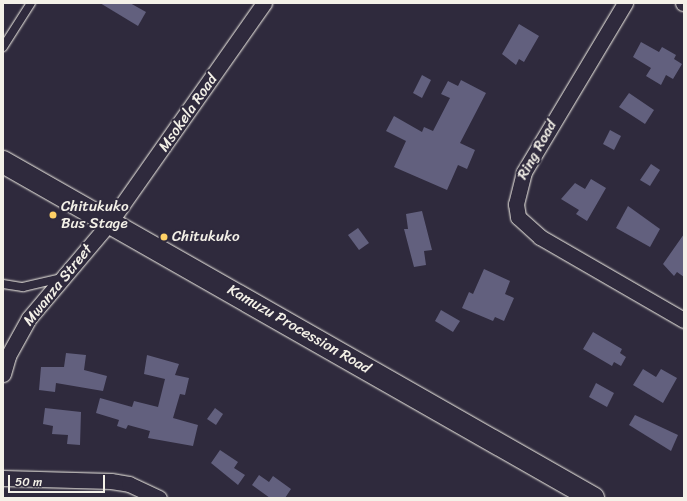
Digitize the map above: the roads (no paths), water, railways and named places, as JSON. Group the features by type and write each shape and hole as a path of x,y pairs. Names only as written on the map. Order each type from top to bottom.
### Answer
{"highway":[{"name":"Kamuzu Procession Road","path":"3,162 593,498"}],"street":[{"name":"Msokela Road","path":"110,222 264,3"},
{"name":"Ring Road","path":"625,3 524,172 516,204 518,217 540,237 684,320"},
{"name":"Mwanza Street","path":"3,374 23,328 62,278 110,222"},
{"path":"3,478 111,481 129,484 159,498"}],"lane":[{"path":"3,46 31,3"},
{"path":"3,284 23,287 62,278"}],"place":[{"name":"Chitukuko Bus Stage","path":"53,215"},
{"name":"Chitukuko","path":"164,237"}]}
